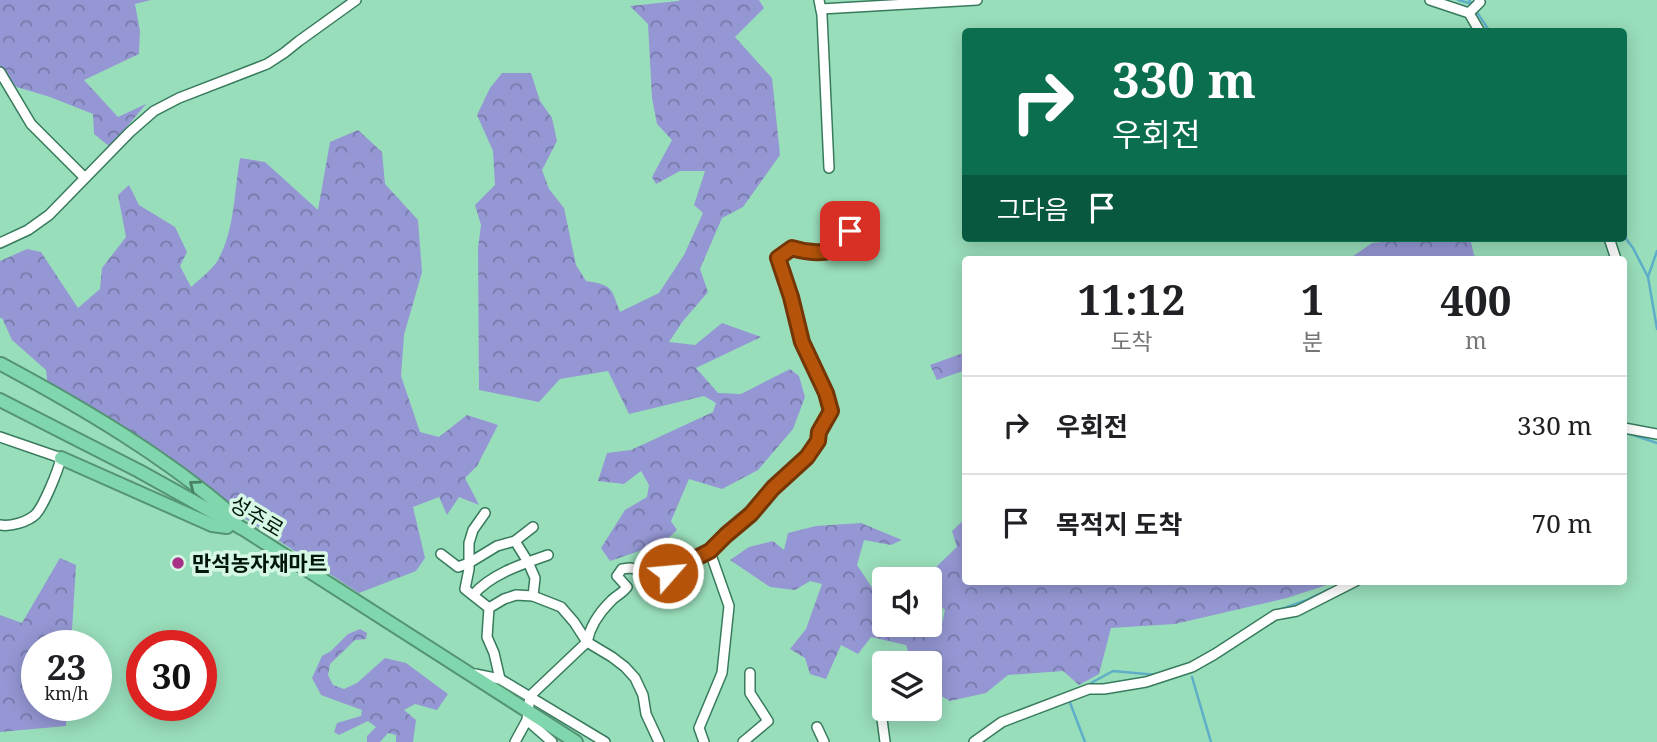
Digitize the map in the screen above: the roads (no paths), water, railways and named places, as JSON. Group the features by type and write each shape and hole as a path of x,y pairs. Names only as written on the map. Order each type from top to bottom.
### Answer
{"highway":[{"path":"0,365 80,409 152,454 236,517 245,530"},
{"path":"0,400 9,409"},
{"name":"성주로","path":"9,409 139,471 245,530 466,672 562,742"},
{"name":"성주로","path":"9,409 167,492 227,527 359,613 528,716 576,742"},
{"path":"61,458 212,525 227,527"}],"street":[{"path":"0,243 27,230 49,215 154,111 178,98 267,64 356,0"},
{"path":"829,168 820,4 977,0"},
{"path":"1430,0 1469,13 1478,28"},
{"path":"1469,13 1480,1"},
{"path":"0,72 31,124 85,178"},
{"path":"516,742 528,716 530,696 587,642 590,629 602,611 612,599 624,592 627,587 617,576 622,569 668,573 679,564 710,551 807,457 818,441 819,432 831,411 826,393 802,342 778,258 792,248 826,252 839,248 859,216"},
{"path":"1627,429 1657,434"},
{"path":"0,437 61,458 36,515 15,525 0,525"},
{"path":"485,513 473,530 469,544 466,589 489,608"},
{"path":"441,554 458,567 469,564 497,546 515,541 533,527"},
{"path":"515,541 535,578 533,596"},
{"path":"704,742 699,728 722,673 729,606 710,551"},
{"path":"473,595 483,583 548,555"},
{"path":"974,742 1002,722 1089,690 1146,682 1192,667 1275,615 1297,611 1348,585"},
{"path":"489,608 516,595 533,596 561,607 587,642 612,657 635,678 643,695 646,715 659,742"},
{"path":"489,608 486,637 494,653 500,679"},
{"path":"466,672 500,679 605,742"},
{"path":"743,742 768,721 750,693 750,673"},
{"path":"528,716 552,742"},
{"path":"882,721 885,742"},
{"path":"817,727 824,742"}],"waterway":[{"path":"1458,0 1472,4"},
{"path":"1469,0 1487,28"},
{"path":"1627,240 1648,277 1657,329"},
{"path":"1648,277 1657,251"},
{"path":"1627,433 1657,443"},
{"path":"1273,612 1328,590"},
{"path":"1091,683 1113,671 1157,675"},
{"path":"1192,677 1211,742"},
{"path":"1069,700 1085,742"}],"place":[{"name":"만석농자재마트","path":"178,563"}]}
